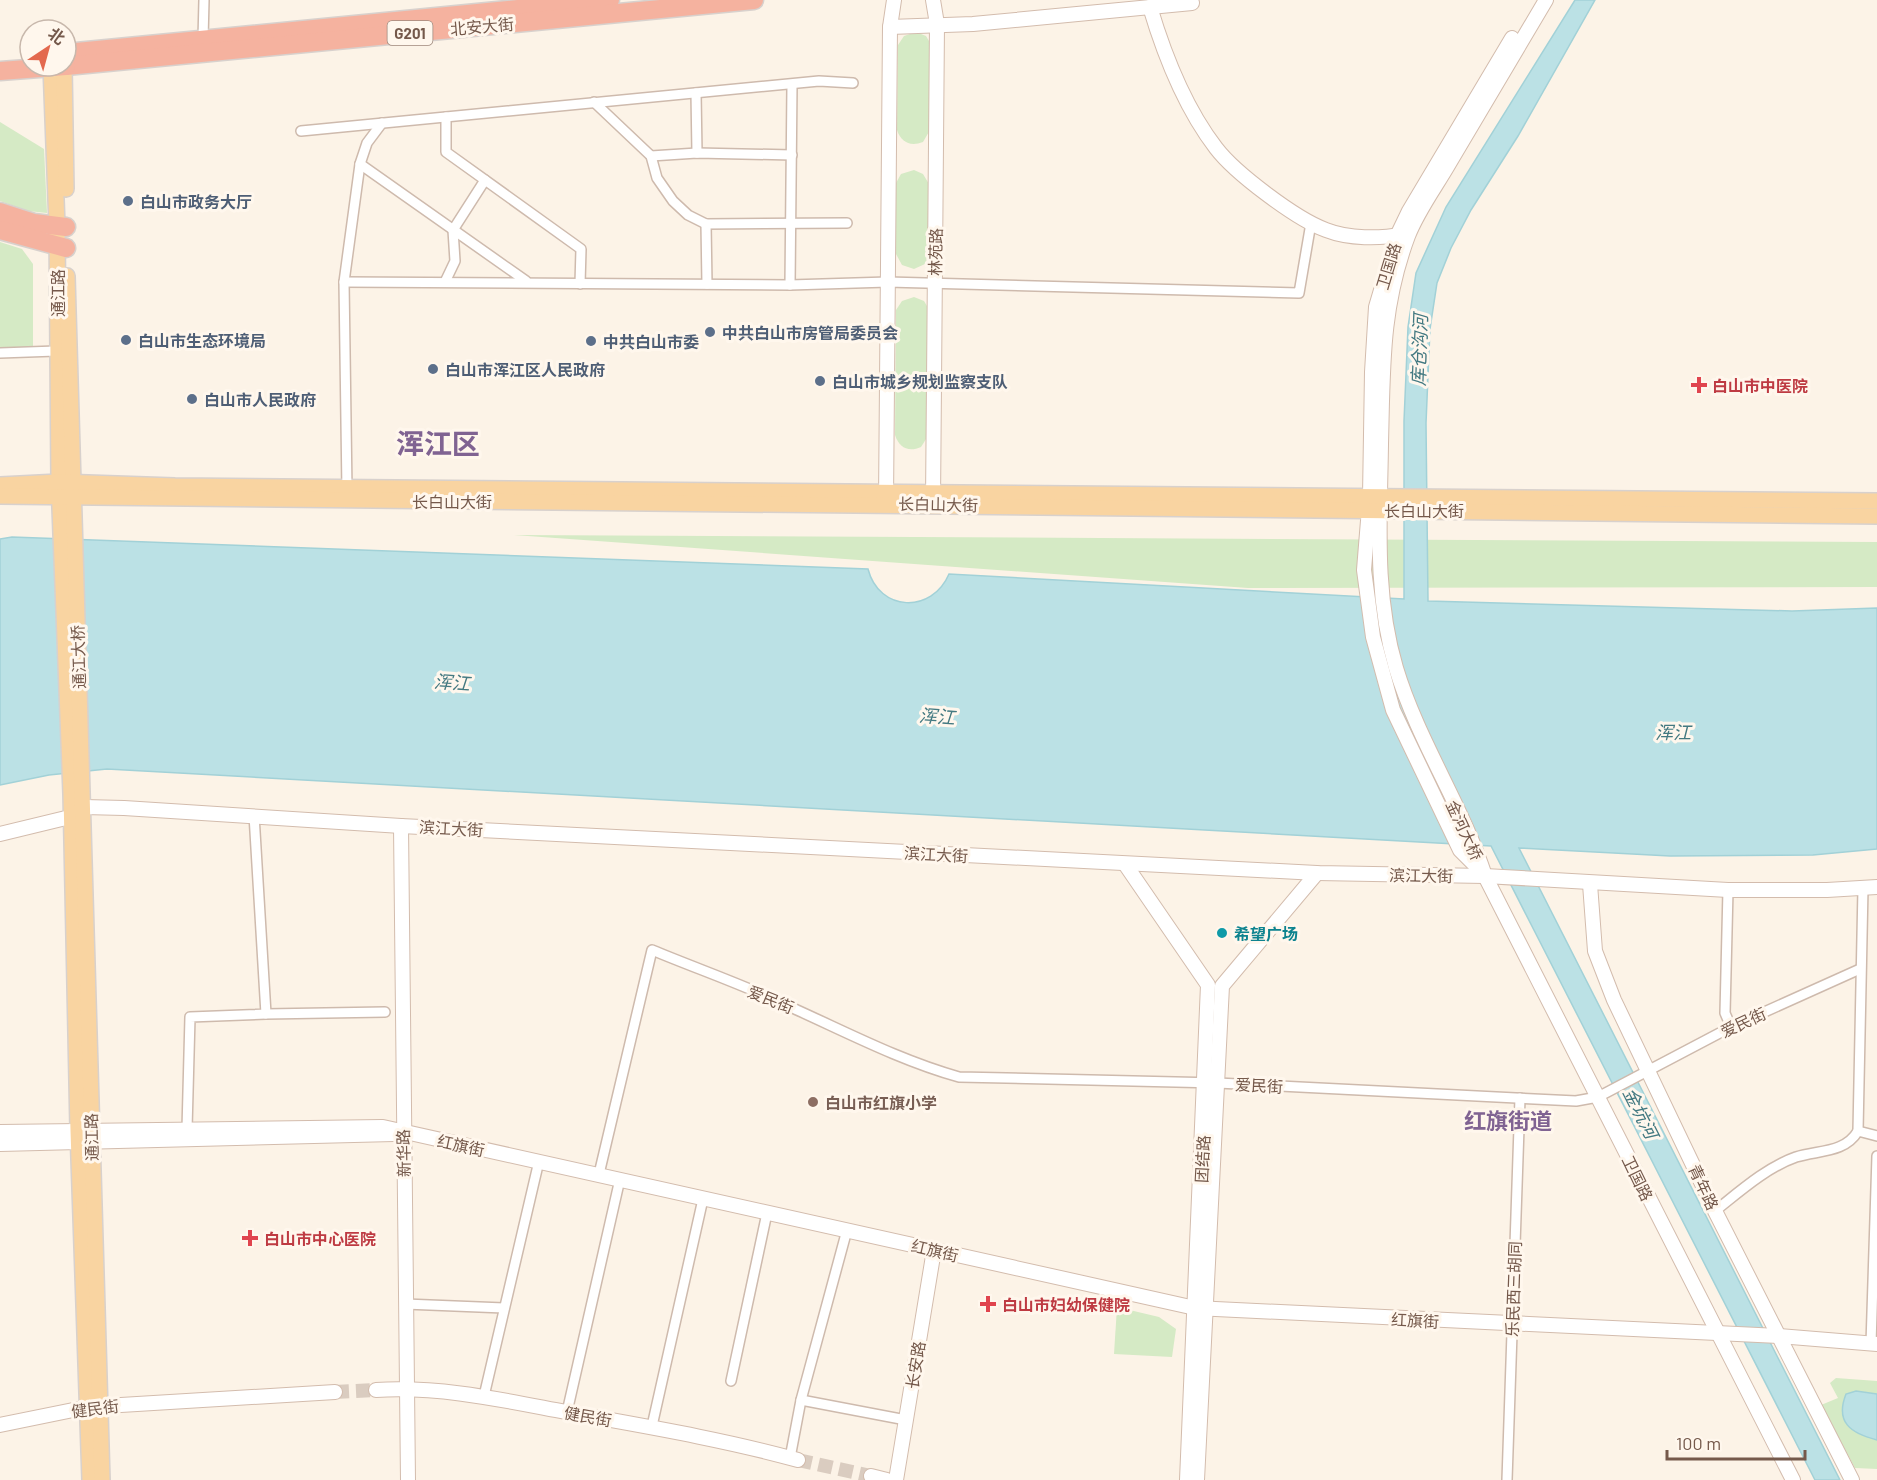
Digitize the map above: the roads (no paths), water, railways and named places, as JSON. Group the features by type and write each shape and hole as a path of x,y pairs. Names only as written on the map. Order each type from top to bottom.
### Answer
{"highway":[{"name":"北安大街","path":"78,52 610,0"},
{"name":"北安大街","path":"78,64 754,0"},
{"path":"0,59 18,57"},
{"name":"北安大街","path":"0,71 18,70"},
{"path":"0,212 34,223 61,227"},
{"path":"0,230 62,247"}],"main road":[{"name":"通江路","path":"60,78 65,489"},
{"name":"通江路","path":"62,247 56,351 67,520"},
{"name":"长白山大街","path":"0,485 65,489 120,499 347,493 1374,503 1877,501"},
{"name":"长白山大街","path":"0,496 65,489"},
{"name":"长白山大街","path":"1428,503 1877,516"},
{"name":"通江大桥","path":"67,520 80,798"},
{"name":"通江路","path":"80,798 70,817 85,1137 94,1406 102,1480"},
{"name":"通江路","path":"80,798 85,1137"},
{"name":"通江路","path":"90,1480 94,1406"}],"street":[{"path":"203,39 204,0"},
{"path":"886,497 890,27 894,0"},
{"name":"林苑路","path":"933,0 937,24 933,498"},
{"name":"卫国路","path":"1364,570 1374,503 1384,338 1403,234 1536,0"},
{"name":"卫国路","path":"1403,234 1546,0"},
{"path":"890,27 973,24 1192,3"},
{"path":"1150,7 1162,46 1216,149 1243,175 1311,224 1328,231 1353,236 1403,234"},
{"path":"301,131 819,81 853,83"},
{"path":"790,285 792,85"},
{"path":"696,93 697,153"},
{"path":"594,102 651,156 657,178 673,201 688,215 706,224 847,223"},
{"path":"446,117 446,152 581,249 580,284"},
{"path":"347,493 344,282 360,164 367,143 382,123"},
{"path":"651,156 697,153 792,155"},
{"path":"360,164 526,281"},
{"path":"444,282 455,261 453,230 486,180"},
{"path":"706,224 707,284"},
{"path":"344,282 526,281 580,284 790,285 888,282 1299,293 1311,224"},
{"path":"0,353 56,351"},
{"name":"卫国路","path":"1374,503 1379,569"},
{"name":"金河大桥","path":"1379,569 1390,646 1403,690 1431,756 1478,854 1485,876"},
{"name":"金河大桥","path":"1364,570 1373,637 1393,710 1460,850 1485,876"},
{"name":"滨江大街","path":"80,798 401,826 1125,864 1317,873 1485,876 1590,884 1728,890 1827,890 1870,887"},
{"path":"254,814 266,1014"},
{"path":"0,834 70,817"},
{"name":"新华路","path":"401,826 408,1480"},
{"path":"1125,864 1215,986 1317,873"},
{"name":"卫国路","path":"1485,876 1603,1094 1724,1334 1793,1480"},
{"name":"青年路","path":"1590,884 1592,929 1600,966 1646,1071 1774,1337 1852,1480"},
{"path":"1715,1211 1750,1183 1794,1158 1844,1147 1857,1131 1860,969 1870,887"},
{"path":"1728,890 1725,1013 1731,1027"},
{"name":"爱民街","path":"599,1174 652,950 796,1009 833,1028 931,1069 959,1077 1211,1083 1576,1101 1603,1094 1731,1027 1860,969"},
{"name":"团结路","path":"1187,1480 1200,1309 1215,986"},
{"path":"187,1129 190,1017 385,1012"},
{"name":"乐民西三胡同","path":"1507,1480 1520,1098"},
{"name":"红旗街","path":"0,1132 85,1137 187,1129 383,1127 1200,1309 1724,1334 1874,1344"},
{"path":"1857,1131 1877,1136"},
{"path":"0,1144 85,1137 385,1136 403,1132"},
{"path":"1874,1344 1877,1156"},
{"path":"484,1396 539,1161"},
{"path":"567,1412 620,1179"},
{"path":"652,1426 704,1199"},
{"path":"731,1381 767,1213"},
{"path":"794,1459 801,1400 848,1230"},
{"name":"长安路","path":"896,1480 933,1250"},
{"path":"405,1304 504,1308"},
{"name":"团结路","path":"1197,1480 1200,1309"},
{"name":"健民街","path":"376,1390 406,1388 484,1396 652,1426 794,1459"},
{"name":"健民街","path":"0,1425 94,1406 335,1392"},
{"path":"801,1400 906,1420"},
{"path":"871,1476 887,1480"}],"water":[{"name":"浑江","path":"1575,0 1595,0 1518,136 1471,210 1451,248 1437,283 1430,329 1426,423 1428,601 1792,611 1877,608 1877,849 1813,855 1670,856 1519,848 1840,1480 1815,1480 1491,846 107,769 49,775 0,785 0,539 12,537 868,569 874,583 883,594 906,603 931,596 941,587 949,574 1404,599 1404,421 1408,327 1416,273 1446,207"},
{"path":"1856,1391 1877,1394 1877,1440 1852,1430 1844,1419 1842,1412 1846,1394"}],"tunnel":[{"path":"335,1392 376,1390"},
{"path":"798,1460 871,1476"}],"place":[{"name":"白山市政务大厅","path":"128,201"},
{"name":"中共白山市房管局委员会","path":"710,332"},
{"name":"白山市生态环境局","path":"126,340"},
{"name":"中共白山市委","path":"591,341"},
{"name":"白山市浑江区人民政府","path":"433,369"},
{"name":"白山市城乡规划监察支队","path":"820,381"},
{"name":"白山市中医院","path":"1699,385"},
{"name":"白山市人民政府","path":"192,399"},
{"name":"希望广场","path":"1222,933"},
{"name":"白山市红旗小学","path":"813,1102"},
{"name":"白山市中心医院","path":"250,1238"},
{"name":"白山市妇幼保健院","path":"988,1304"}],"district":[{"name":"浑江区","path":"438,443"},
{"name":"红旗街道","path":"1508,1120"}],"water label":[{"name":"库仓沟河","path":"1419,350"},
{"name":"金坑河","path":"1641,1113"}]}
